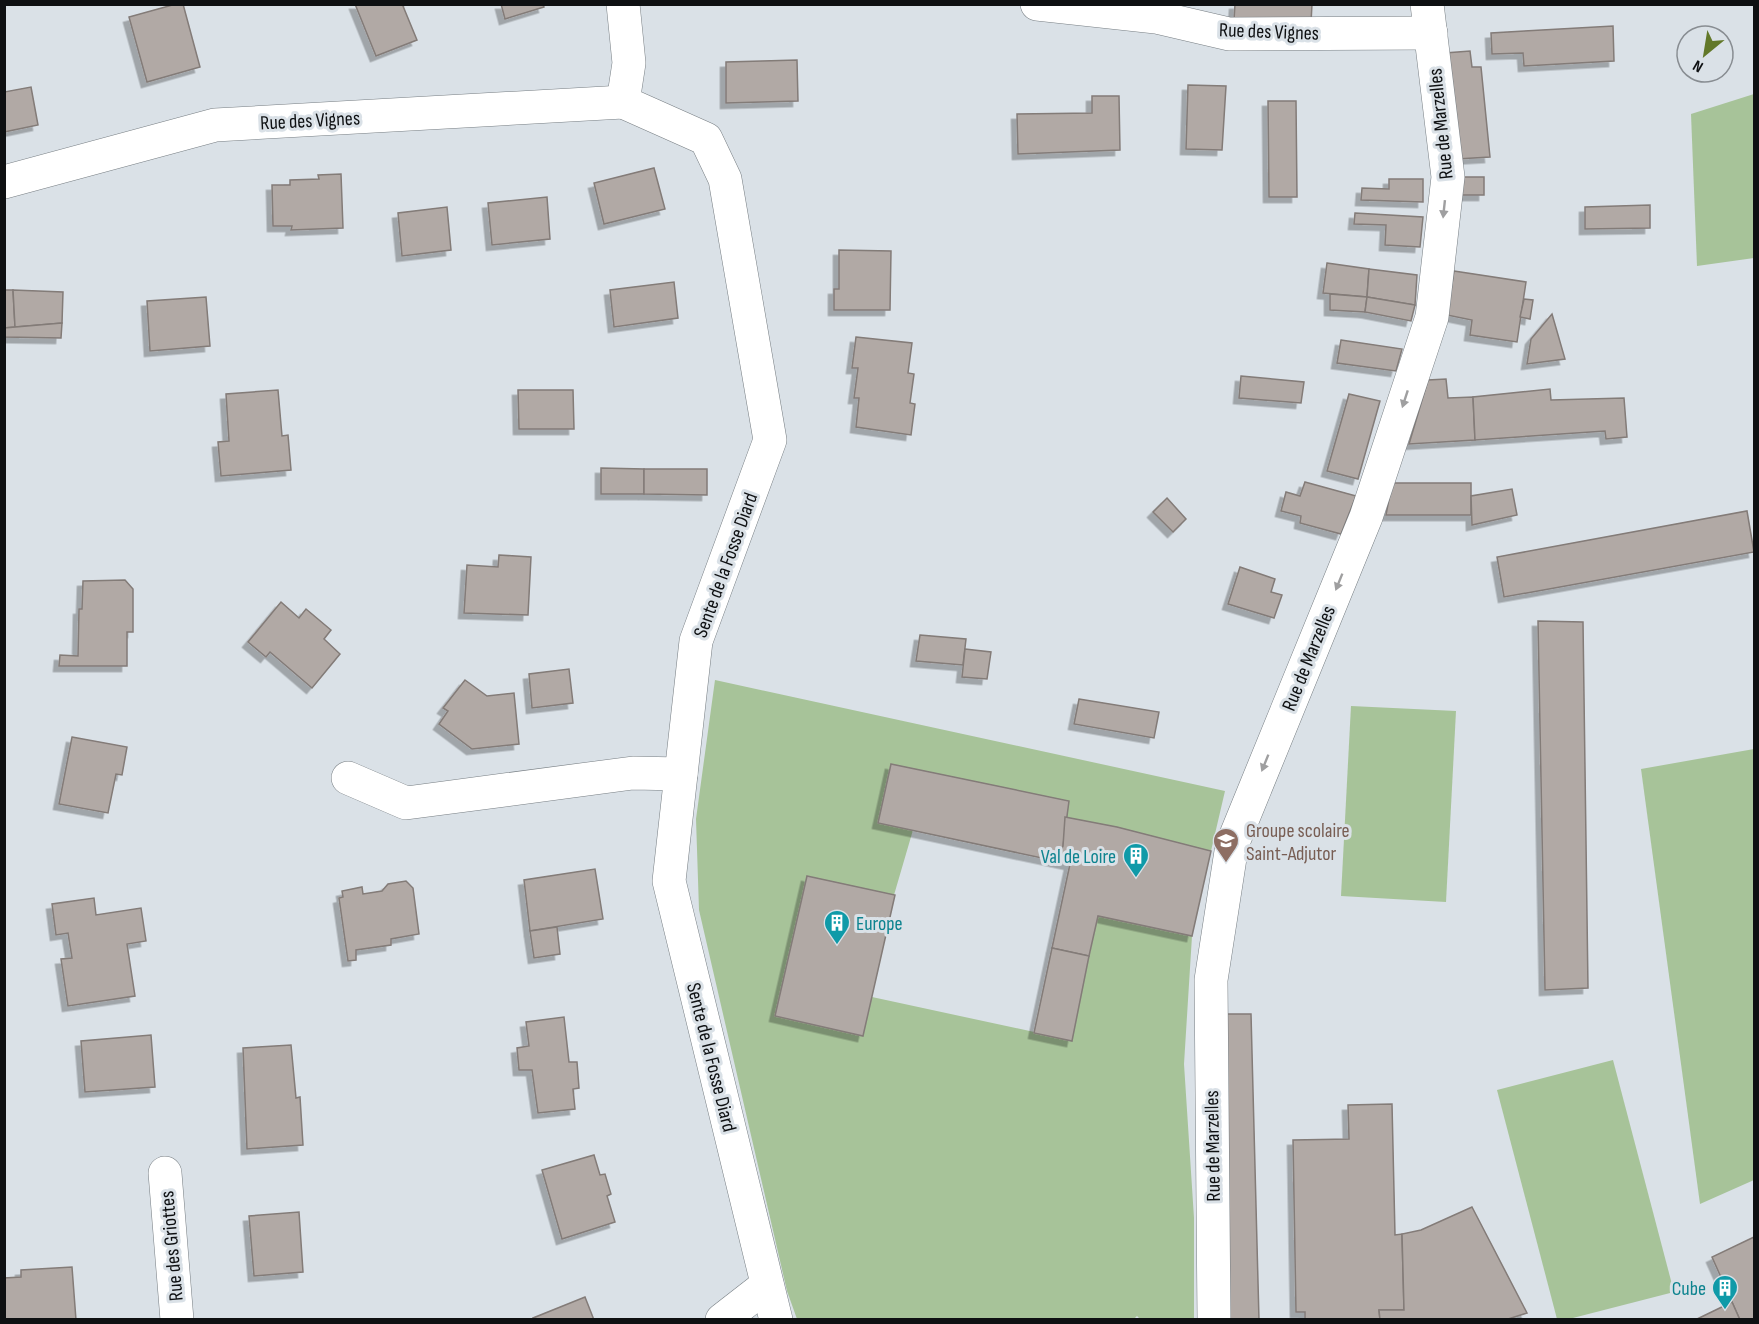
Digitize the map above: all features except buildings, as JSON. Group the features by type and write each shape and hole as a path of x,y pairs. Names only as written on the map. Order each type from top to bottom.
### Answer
{"street":[{"path":"623,4 629,63 623,102"},
{"name":"Rue des Vignes","path":"1037,4 1156,17 1229,34 1429,19"},
{"name":"Rue de Marzelles","path":"1214,1320 1210,980 1232,845 1366,517 1432,317 1448,177 1429,19"},
{"name":"Rue des Vignes","path":"4,182 215,125 623,102"},
{"name":"Sente de la Fosse Diard","path":"623,102 706,139 725,179 770,440 696,642 669,880 776,1320"},
{"path":"348,778 406,803 633,773 681,774"},
{"name":"Rue des Griottes","path":"165,1173 177,1320"},
{"path":"722,1320 767,1285"}],"green space":[{"path":"1754,94 1754,258 1697,266 1691,114"},
{"path":"715,680 1225,791 1211,851 1065,817 913,830 894,895 807,877 775,1016 863,1036 872,997 1071,1040 1098,916 1192,936 1184,1064 1194,1218 1194,1319 1140,1319 1137,1316 1133,1320 797,1319 787,1291 699,910 696,819"},
{"path":"1351,706 1456,711 1446,902 1341,896"},
{"path":"1754,749 1754,1180 1700,1204 1641,769"},
{"path":"1613,1060 1674,1292 1569,1319 1557,1319 1497,1090"}],"place":[{"name":"Groupe scolaire Saint-Adjutor","path":"1226,864"},
{"name":"Val de Loire","path":"1136,879"},
{"name":"Europe","path":"837,946"},
{"name":"Cube","path":"1725,1311"}]}
